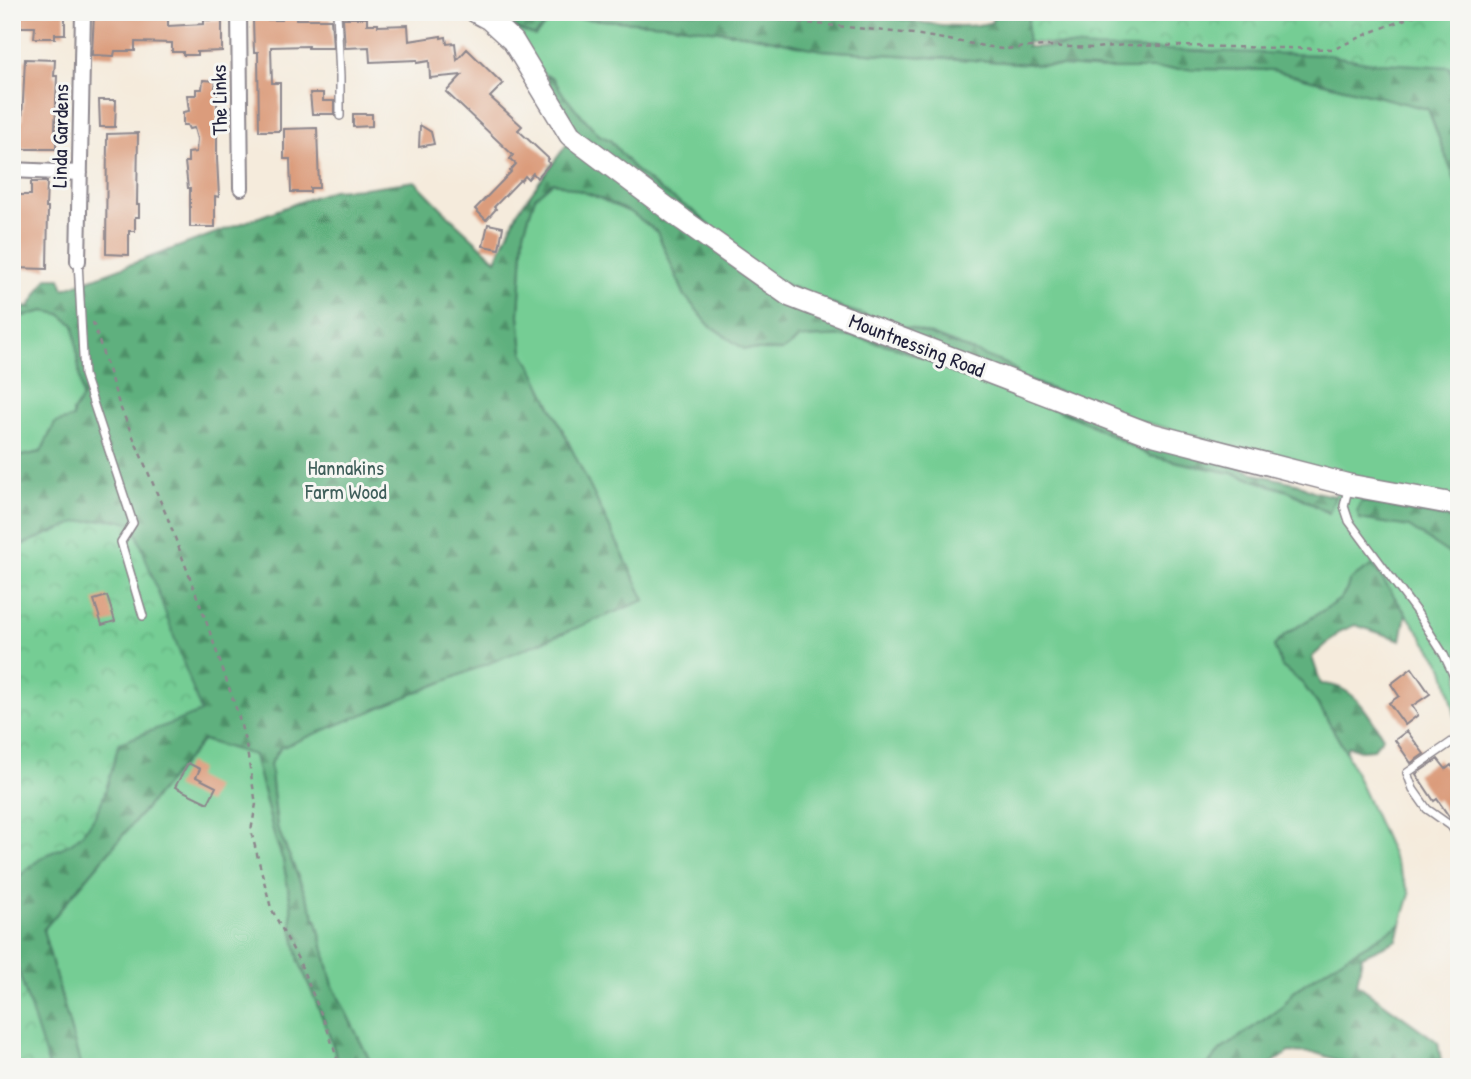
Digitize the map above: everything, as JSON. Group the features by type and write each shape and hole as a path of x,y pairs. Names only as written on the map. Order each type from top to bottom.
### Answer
{"street":[{"name":"Linda Gardens","path":"78,261 83,12"},
{"name":"The Links","path":"239,12 242,188"},
{"name":"Mountnessing Road","path":"476,12 489,19 513,41 570,135 790,296 1147,433 1349,485 1459,505"},
{"path":"12,170 80,173"}],"lane":[{"path":"337,12 340,116"},
{"path":"78,261 84,374 133,523 121,542 144,616"},
{"path":"1349,485 1344,506 1349,521 1418,614 1444,656 1459,687"},
{"path":"1459,737 1407,773 1413,789 1427,809 1451,826 1459,838"}],"path":[{"path":"730,12 769,19 914,34 1002,49 1126,45 1334,49 1424,12"},
{"path":"92,320 119,404 168,519 238,714 256,804 251,831 271,908 299,961 340,1067"}],"green space":[{"path":"494,12 867,12 930,24 962,26 992,22 993,12 1029,12 1027,47 1136,45 1200,51 1329,55 1367,62 1451,67 1459,64 1459,191 1428,109 1272,70 1107,69 821,50 749,35 665,24 553,17 535,36 489,19"},
{"path":"1029,12 1459,12 1459,122 1450,67 1367,62 1329,55 1094,48 1027,42"},
{"path":"553,17 665,24 749,35 821,50 1107,69 1272,70 1428,109 1459,191 1459,723 1444,668 1373,566 1350,580 1339,600 1285,635 1274,646 1282,667 1302,683 1346,752 1410,894 1401,924 1294,991 1282,1007 1221,1050 1206,1067 373,1067 333,986 317,922 277,827 270,764 533,369 523,352 519,315 524,232 535,197 553,182 592,194 632,213 658,232 685,296 782,351 800,338 850,336 891,346 1010,390 1088,423 1150,456 1236,474 1291,492 1328,513 1343,477 1129,418 1017,376 1006,364 926,333 841,308 766,276 634,169 610,140 599,135 565,97 552,77 545,75 489,19 535,35"},
{"name":"Hannakins Farm Wood","path":"545,75 552,77 565,97 599,135 610,140 634,169 660,190 695,212 766,276 841,308 926,333 1006,364 1017,371 1017,376 1147,433 1260,475 1335,496 1329,513 1291,492 1236,474 1150,456 1088,423 1010,390 891,346 850,336 800,338 782,351 744,349 709,325 685,296 657,232 632,213 592,195 553,182 535,197 524,232 519,315 523,352 645,600 280,748 270,764 277,827 317,922 333,986 373,1067 340,1067 299,961 283,860 254,755 203,740 43,930 81,1067 49,1067 12,951 12,884 36,862 71,843 84,832 104,796 119,743 200,712 78,522 12,549 12,458 41,452 55,423 73,418 73,412 82,398 74,325 60,314 44,311 12,319 12,310 30,306 47,278 60,278 64,289 332,190 415,181 496,260 518,211 570,140"},
{"path":"44,311 60,314 74,325 83,398 73,412 74,418 55,423 41,452 12,458 12,319"},
{"path":"1362,501 1442,517 1459,515 1459,563 1409,527 1360,519 1357,511"},
{"path":"111,519 133,523 201,712 119,743 104,796 84,832 71,843 36,862 12,884 12,549 78,522"},
{"path":"1373,565 1406,614 1401,640 1355,625 1341,631 1312,657 1321,684 1332,685 1351,694 1383,737 1373,749 1360,750 1348,746 1346,752 1302,683 1282,667 1274,646 1285,635 1339,600 1350,580"},
{"path":"203,740 254,755 283,860 299,961 340,1067 81,1067 43,930"},
{"path":"1401,924 1397,940 1362,956 1357,984 1438,1042 1442,1067 1358,1067 1316,1053 1289,1052 1266,1067 1206,1067 1221,1050 1282,1007 1294,991"},
{"path":"12,951 49,1067 12,1067"}],"building":[{"path":"12,12 65,12 65,34 55,34 55,38 34,38 35,27 12,27"},
{"path":"94,13 144,17 144,14 168,14 168,26 222,20 222,51 183,55 183,52 172,52 172,43 135,42 135,51 115,51 114,56 92,55"},
{"path":"282,17 331,19 333,48 271,47 272,83 280,83 280,131 259,131 258,52 254,52 253,20 282,20"},
{"path":"343,18 367,18 367,24 378,26 408,25 409,41 446,37 447,44 455,43 457,60 467,49 503,84 490,97 522,126 518,130 549,159 547,161 550,164 537,178 533,173 528,179 525,176 520,180 494,207 496,209 486,220 475,209 516,164 510,159 513,155 446,92 462,75 430,78 429,61 370,62 369,47 345,48"},
{"path":"25,59 55,60 56,149 18,149 18,140 12,140 12,121 22,121"},
{"path":"203,80 216,81 217,88 219,197 215,196 215,227 190,227 190,188 185,162 188,162 188,153 196,152 197,139 194,128 189,129 187,125 183,125 183,112 189,111 187,95 196,95 196,89 202,89"},
{"path":"310,93 323,93 323,101 334,101 334,114 312,114"},
{"path":"99,100 116,100 115,127 100,127"},
{"path":"353,114 372,114 372,126 353,127"},
{"path":"420,125 431,132 434,144 419,147"},
{"path":"317,128 319,188 310,188 310,192 291,192 290,159 284,159 284,129"},
{"path":"138,133 139,217 135,217 135,231 129,231 129,255 106,254 107,134"},
{"path":"31,182 47,182 47,269 14,268 15,236 18,236 18,195 31,195"},
{"path":"488,224 503,227 499,249 483,246"},
{"path":"107,596 115,621 102,625 94,600"},
{"path":"1412,668 1430,694 1412,706 1418,715 1405,725 1389,703 1399,696 1391,684"},
{"path":"1407,731 1424,754 1411,763 1395,740"},
{"path":"1438,759 1446,769 1451,765 1459,776 1459,827 1437,799 1434,801 1416,774"},
{"path":"188,763 200,769 196,777 216,787 208,803 175,787"}]}
